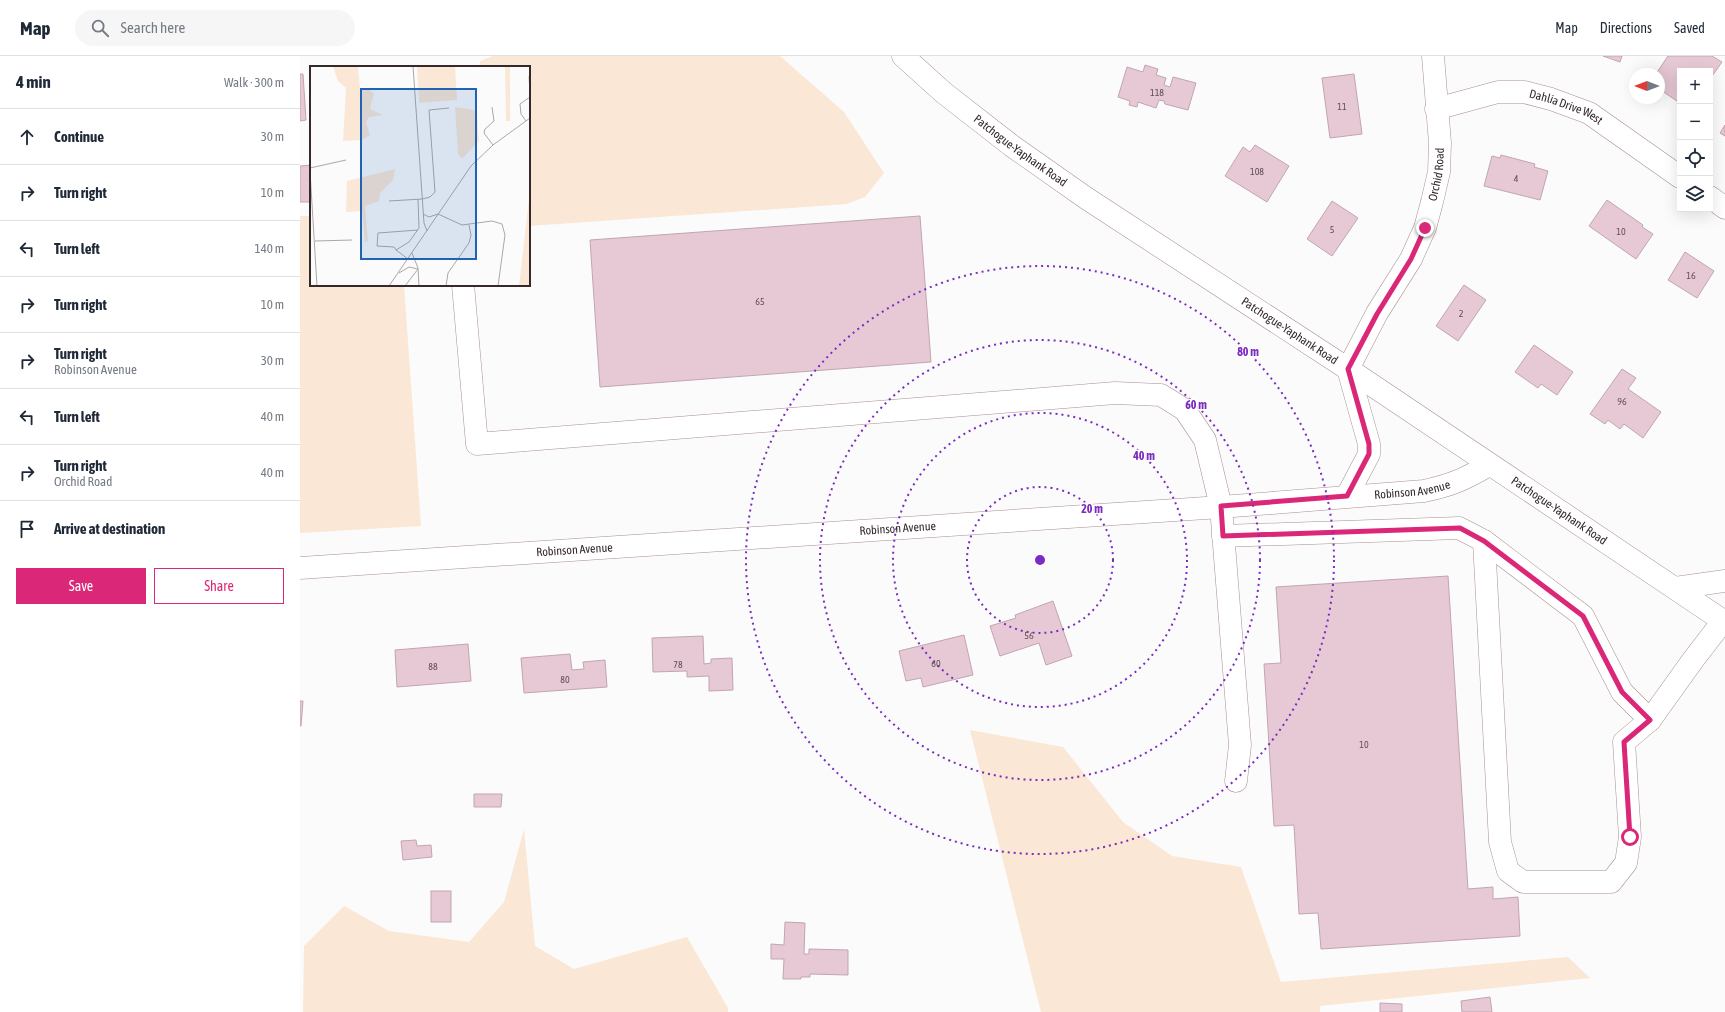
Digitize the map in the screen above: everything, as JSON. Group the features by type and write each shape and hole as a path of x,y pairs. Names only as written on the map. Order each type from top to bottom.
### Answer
{"street":[{"name":"Patchogue-Yaphank Road","path":"903,56 944,93 1012,146 1086,198 1348,369 1724,622"},
{"name":"Orchid Road","path":"1348,369 1377,314 1411,259 1425,228 1439,172 1440,143 1436,109 1433,56"},
{"name":"Dahlia Drive West","path":"1436,109 1498,92 1524,92 1544,97 1589,113 1677,174"},
{"path":"1713,199 1725,208"},
{"path":"463,286 477,444 1115,393 1161,395 1185,410 1206,440 1221,506 1240,745 1236,780"},
{"path":"1347,496 1369,454 1369,444 1348,369"},
{"name":"Robinson Avenue","path":"300,568 1424,491 1449,485 1467,478 1489,465"},
{"path":"1223,536 1460,528 1484,541 1583,616 1622,692 1650,720"},
{"path":"1484,541 1500,842 1508,871 1523,882 1611,882 1626,863 1630,837 1624,742 1650,720 1724,622"},
{"path":"1675,588 1725,581"}],"shaded area":[{"path":"493,56 780,56 844,112 884,173 865,197 847,204 530,226 530,66 479,66 480,61"},
{"path":"300,216 310,216 310,286 404,286 421,526 300,533"},
{"path":"970,730 1063,747 1123,822 1172,856 1241,867 1281,982 1568,957 1590,978 1320,1006 1320,1012 1041,1012"},
{"path":"524,829 535,946 574,969 687,937 728,1008 728,1012 303,1012 304,946 344,906 389,931 469,942 504,902"}],"building":[{"path":"1603,56 1622,56 1620,62"},
{"path":"1668,56 1712,56 1722,62 1713,75 1713,68 1677,68 1677,101 1665,93 1665,68 1660,68"},
{"path":"1145,65 1158,69 1156,75 1166,78 1164,85 1170,87 1173,77 1196,83 1188,110 1165,104 1164,101 1159,100 1156,108 1138,102 1137,107 1129,105 1130,101 1118,97 1127,67 1143,72"},
{"path":"300,74 303,74 306,120 300,121"},
{"path":"1354,74 1362,134 1330,138 1322,78"},
{"path":"1725,125 1725,136 1720,133"},
{"path":"1255,145 1289,166 1267,202 1225,176 1243,147 1250,152"},
{"path":"1501,155 1535,164 1534,167 1548,171 1540,200 1484,186 1492,156 1500,158"},
{"path":"310,165 310,202 300,202 300,166"},
{"path":"1607,200 1643,225 1642,227 1653,234 1636,259 1589,226"},
{"path":"1332,201 1358,218 1332,256 1307,239"},
{"path":"920,216 931,362 600,387 590,240"},
{"path":"1685,252 1714,271 1697,298 1668,280"},
{"path":"1464,285 1486,300 1458,341 1436,326"},
{"path":"1534,345 1573,372 1557,395 1541,384 1538,388 1515,372"},
{"path":"1622,369 1636,378 1628,389 1661,412 1643,438 1624,424 1620,429 1608,420 1605,424 1590,414"},
{"path":"1448,576 1468,889 1493,887 1493,899 1518,897 1520,936 1321,949 1318,913 1299,914 1294,825 1274,826 1264,664 1281,663 1276,587"},
{"path":"1053,601 1072,656 1046,665 1039,643 1000,656 990,626 1016,618 1015,615"},
{"path":"964,635 973,675 923,687 921,678 906,681 899,651"},
{"path":"703,636 704,664 711,663 711,659 732,658 733,690 709,691 709,676 687,677 687,671 653,672 652,638"},
{"path":"468,644 471,681 397,687 395,650"},
{"path":"570,654 572,670 584,669 583,662 605,660 607,687 524,693 521,658"},
{"path":"300,701 303,701 301,726 300,726"},
{"path":"474,794 502,794 501,807 474,807"},
{"path":"416,840 417,846 431,845 432,857 403,860 401,841"},
{"path":"431,891 451,891 451,922 431,922"},
{"path":"785,922 805,923 804,954 809,954 809,949 848,950 848,975 810,974 810,977 801,977 801,979 783,979 784,959 771,959 771,944 784,945"},
{"path":"1490,997 1492,1012 1462,1012 1461,1001"},
{"path":"1380,1003 1402,1004 1402,1012 1380,1012"}],"route":[{"path":"1425,228 1411,259 1377,314 1348,369 1367,433 1369,454 1347,496 1221,506 1223,536 1460,528 1484,541 1583,616 1622,692 1650,720 1624,742 1630,837"}]}
